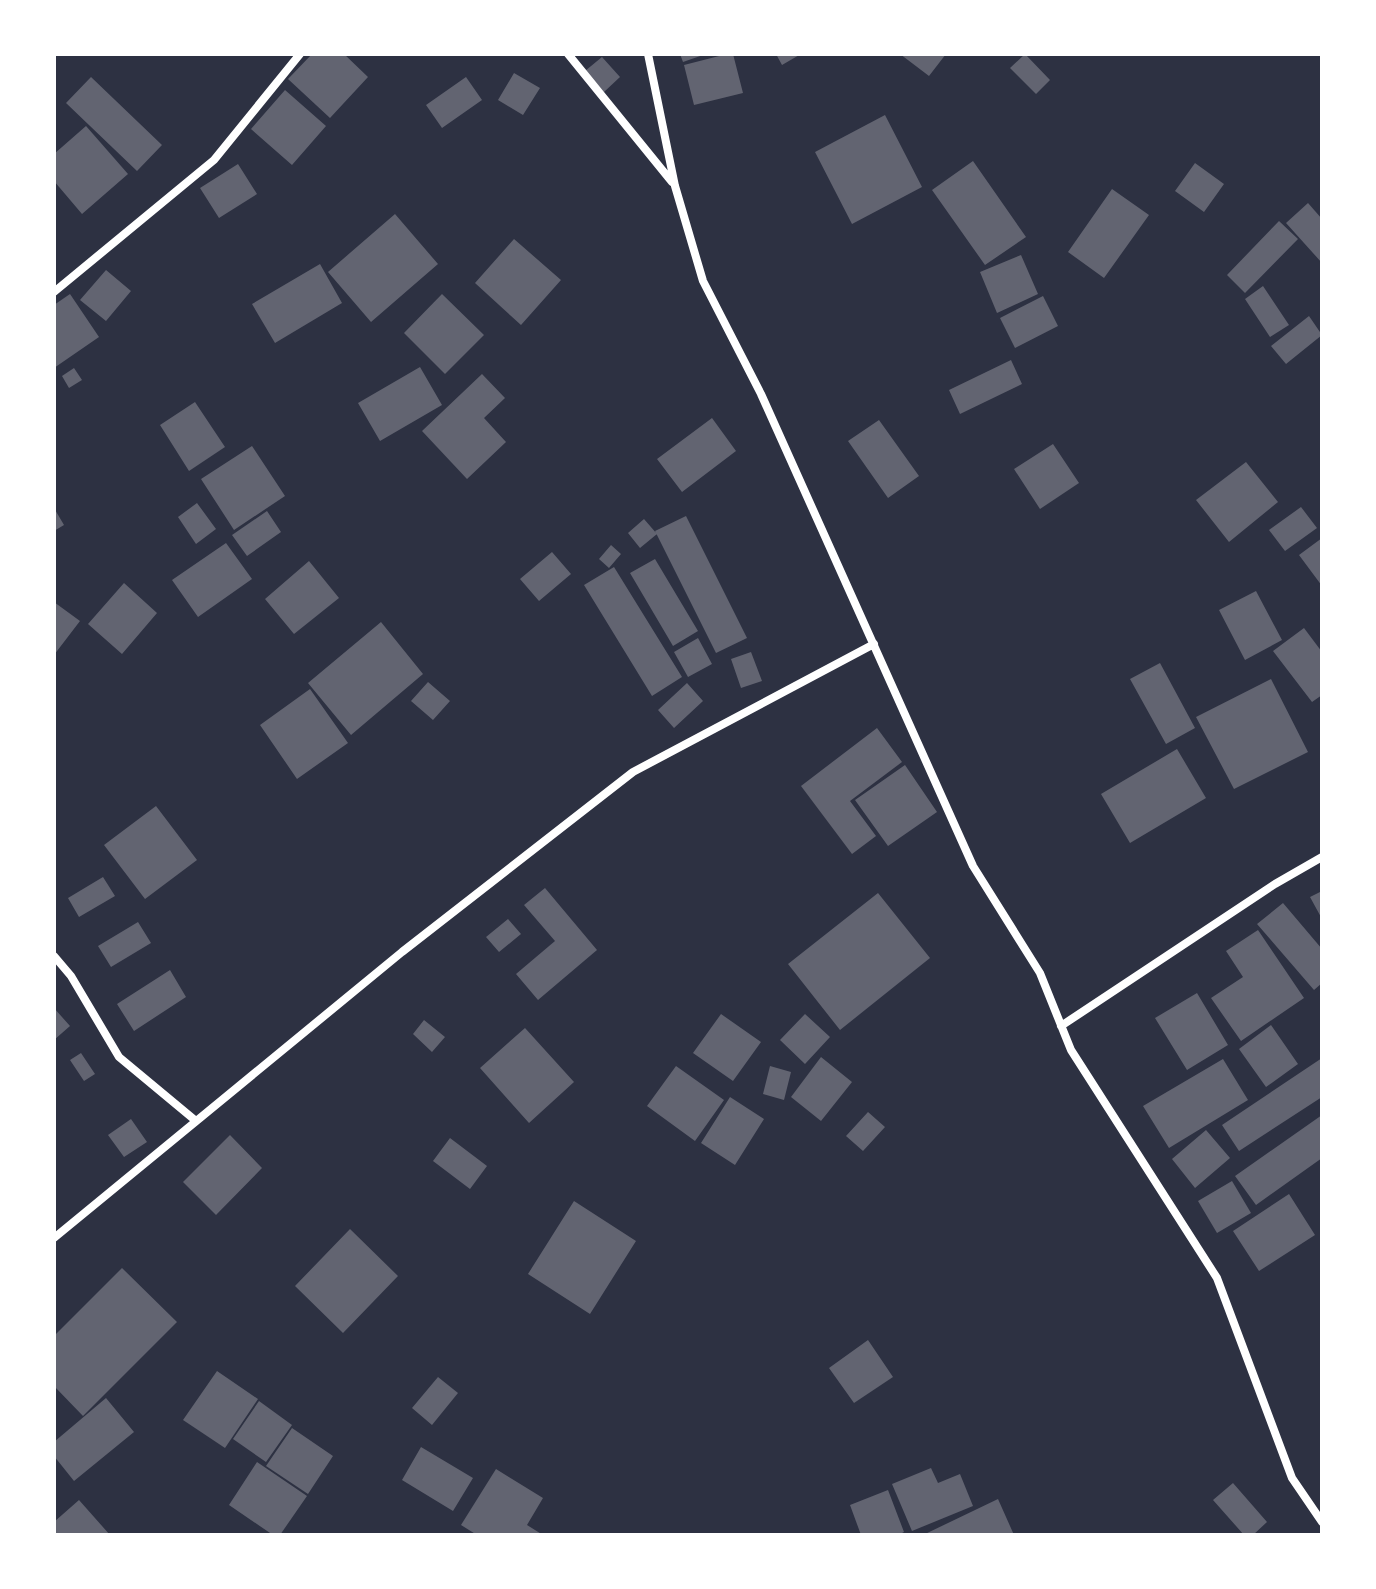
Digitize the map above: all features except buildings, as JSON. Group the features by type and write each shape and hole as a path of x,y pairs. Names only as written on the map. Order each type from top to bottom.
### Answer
{"street":[{"path":"54,292 214,160 300,54"},
{"path":"568,54 675,186"},
{"path":"648,54 675,186 703,281 761,394 973,866 1040,973 1071,1050 1217,1278 1292,1478 1322,1522"},
{"path":"54,1238 402,952 633,772 874,644"},
{"path":"1061,1026 1275,884 1322,857"},
{"path":"54,956 71,976 119,1057 196,1121"}]}
